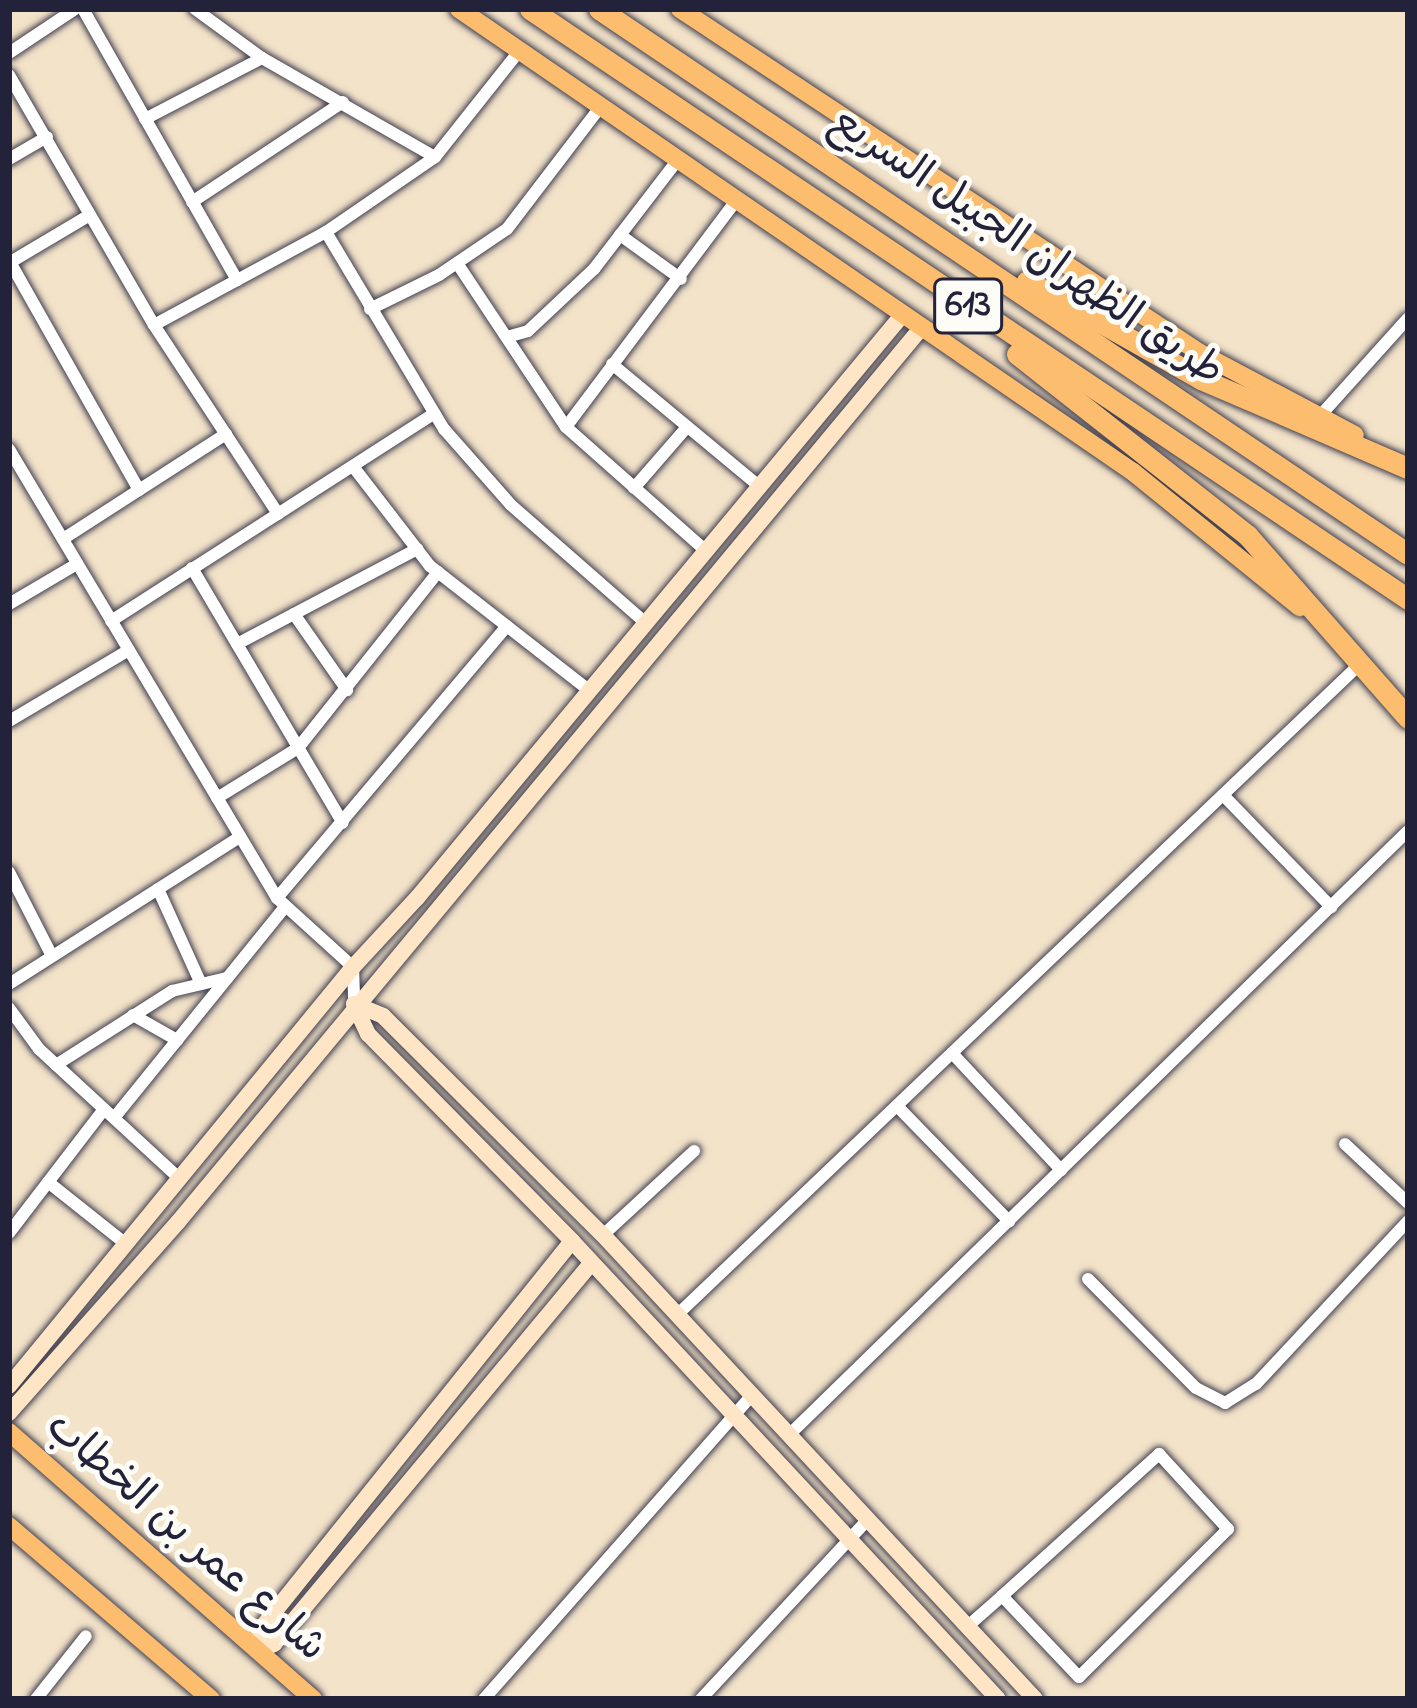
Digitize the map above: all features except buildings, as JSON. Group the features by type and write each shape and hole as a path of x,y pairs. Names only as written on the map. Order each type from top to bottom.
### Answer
{"highway":[{"name":"طريق الظهران الجبيل السريع","path":"530,9 1408,599"},
{"name":"طريق الظهران الجبيل السريع","path":"602,9 1408,554"},
{"path":"850,226 1248,536 1408,718"},
{"path":"940,236 1139,340 1201,379 1408,465"}],"main road":[{"path":"458,9 1199,522 1262,572 1408,718"},
{"name":"613","path":"680,9 1200,353 1408,465"},
{"name":"شارع عمر بن الخطاب","path":"9,1432 313,1699"},
{"path":"9,1526 212,1699"}],"street":[{"path":"9,53 79,9 237,280"},
{"path":"195,9 262,58 435,157"},
{"path":"154,326 326,232 435,157 520,49"},
{"path":"146,119 262,58"},
{"path":"9,75 154,326 278,514"},
{"path":"192,202 344,102"},
{"path":"370,309 458,263 507,230 601,106"},
{"path":"9,160 47,137"},
{"path":"506,337 528,331 594,269 677,160"},
{"path":"566,427 735,202"},
{"path":"88,217 10,263 139,490"},
{"path":"326,232 434,414 511,505 646,623"},
{"path":"620,235 681,279"},
{"path":"458,263 566,427 706,551"},
{"path":"9,1386 353,967 904,314"},
{"path":"1319,417 1408,318"},
{"path":"9,1413 178,1222 922,327"},
{"path":"612,364 759,487"},
{"path":"111,621 355,469 434,414"},
{"path":"634,488 687,427"},
{"path":"63,539 226,434"},
{"path":"9,449 281,903 353,967 355,1004 368,1034 572,1241 998,1699"},
{"path":"790,450 807,463"},
{"path":"355,469 439,572 590,691"},
{"path":"237,644 417,549"},
{"path":"9,604 77,564"},
{"path":"192,568 344,823"},
{"path":"217,798 298,748 439,572"},
{"path":"294,614 347,690"},
{"path":"9,1233 48,1181 177,1040 344,823 507,626"},
{"path":"9,721 129,650"},
{"path":"678,1314 1358,666"},
{"path":"1223,795 1330,907"},
{"path":"790,1434 1408,831"},
{"path":"9,984 240,837"},
{"path":"9,872 52,956"},
{"path":"158,890 201,984"},
{"path":"56,1065 172,991 228,977"},
{"path":"355,1004 383,1016 603,1235 1035,1699"},
{"path":"9,1008 56,1065 180,1179"},
{"path":"133,1016 177,1040"},
{"path":"952,1053 1061,1170"},
{"path":"897,1106 1009,1221"},
{"path":"1345,1144 1408,1203"},
{"path":"603,1235 694,1151"},
{"path":"48,1181 126,1244"},
{"path":"1088,1279 1196,1388 1225,1402 1256,1384 1408,1221"},
{"path":"572,1241 259,1631 259,1651 274,1643 592,1263"},
{"path":"484,1699 752,1394"},
{"path":"968,1626 1160,1454 1228,1529 1078,1677 1002,1596"},
{"path":"701,1699 869,1518"},
{"path":"36,1699 86,1636"}]}
